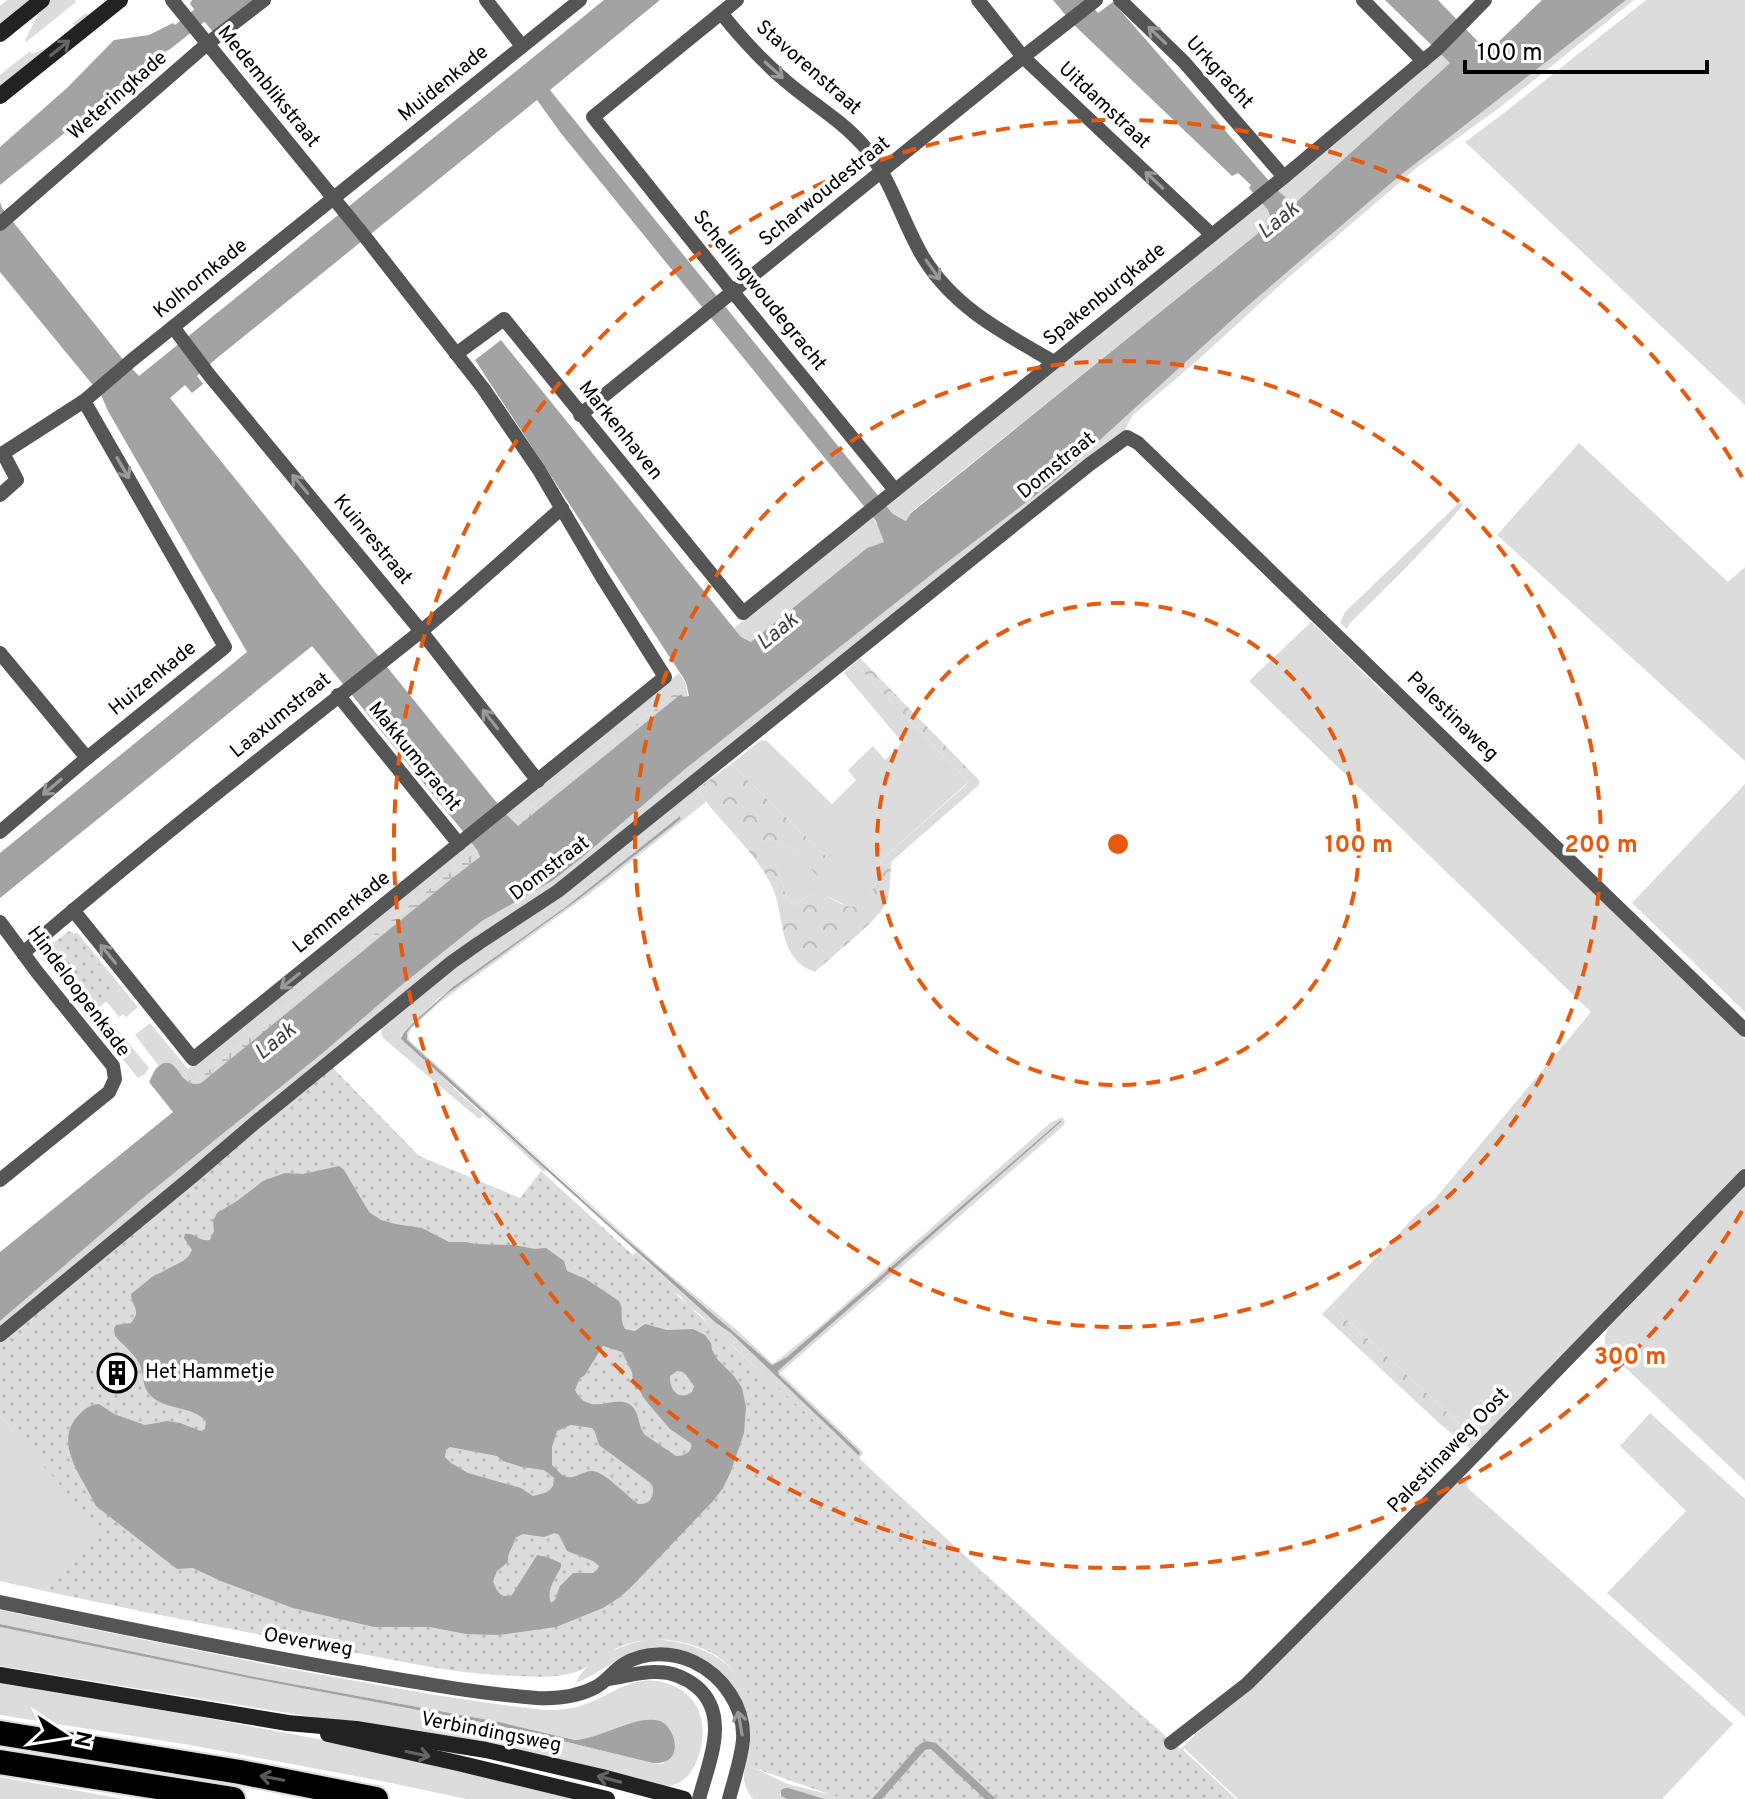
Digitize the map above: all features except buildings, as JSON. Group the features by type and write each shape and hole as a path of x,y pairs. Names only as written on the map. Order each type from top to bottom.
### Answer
{"highway":[{"path":"0,1733 240,1772 376,1799"},
{"path":"0,1762 233,1799"}],"main road":[{"path":"0,34 42,0"},
{"path":"0,96 120,0"},
{"name":"Verbindingsweg","path":"0,1675 288,1723 356,1729 486,1750 684,1799"},
{"name":"Verbindingsweg","path":"288,1723 607,1799"}],"street":[{"name":"Medemblikstraat","path":"172,0 338,204"},
{"name":"Weteringkade","path":"0,224 203,39 264,0"},
{"path":"486,0 522,46"},
{"name":"Muidenkade","path":"338,204 580,0"},
{"path":"721,13 737,0"},
{"name":"Uitdamstraat","path":"978,0 1023,57 1211,234"},
{"name":"Scharwoudestraat","path":"580,415 1095,0"},
{"name":"Urkgracht","path":"1120,0 1184,62 1284,177"},
{"path":"1363,0 1423,61"},
{"name":"Spakenburgkade","path":"743,613 1284,177 1436,50 1485,0"},
{"name":"Schellingwoudegracht","path":"721,13 593,117 729,296 890,494"},
{"name":"Stavorenstraat","path":"721,13 773,70 835,118 874,158 918,247 946,287 979,318 1054,362"},
{"path":"338,204 483,388 562,508"},
{"name":"Kolhornkade","path":"2,454 89,396 132,360 177,332 338,204"},
{"name":"Markenhaven","path":"456,354 504,319 743,613"},
{"name":"Kuinrestraat","path":"177,332 421,631 538,781"},
{"name":"Huizenkade","path":"0,832 225,647 89,396"},
{"name":"Palestinaweg","path":"1127,437 1138,443 1745,1030"},
{"name":"Domstraat","path":"0,1335 452,962 558,891 1127,437"},
{"path":"0,495 17,480 2,454"},
{"name":"Laaxumstraat","path":"23,953 421,631 562,508"},
{"name":"Lemmerkade","path":"73,910 193,1059 665,677 562,508"},
{"path":"0,653 87,758"},
{"name":"Makkumgracht","path":"342,692 459,844"},
{"name":"Hindeloopenkade","path":"0,922 113,1066 115,1079 109,1092 0,1180"},
{"name":"Palestinaweg Oost","path":"1171,1743 1247,1684 1745,1176"},
{"name":"Oeverweg","path":"0,1602 299,1662 479,1692 538,1698 565,1698 581,1693 638,1657 666,1655 693,1662 725,1686 737,1708 742,1732 738,1768 729,1799"},
{"name":"Oeverweg","path":"607,1679 643,1673 670,1673 687,1679 703,1692 713,1709 716,1729 699,1799"}],"green space":[{"path":"7,0 36,0 0,29 0,6"},
{"path":"51,0 76,2 26,42 39,13"},
{"path":"1626,0 1634,0 1499,108 1419,166 1282,283 1132,416 1124,432 0,1327 0,1321 142,1199 398,988 482,921 552,881 684,770 1057,479 1243,310 1397,178"},
{"path":"1646,0 1745,0 1745,405 1465,142"},
{"path":"86,13 90,16 0,90 0,75 30,51 32,54 53,45"},
{"path":"1440,53 1450,63 1294,204 1277,190 1408,82"},
{"path":"1261,202 1272,222 911,512 907,521 893,514 887,505"},
{"path":"1579,443 1728,582 1745,567 1745,761 1497,535"},
{"path":"1460,502 1463,505 1450,521 1347,629 1340,623 1345,612"},
{"path":"872,517 885,542 867,548 751,642 741,637 734,628"},
{"path":"1311,622 1745,1039 1745,1168 1712,1206 1480,1442 1331,1305 1434,1200 1591,1012 1249,681"},
{"path":"860,658 979,780 979,785 892,861 889,894 881,911 815,972 803,966 789,950 775,894 760,866 697,789 731,764 834,864 830,877 819,878 786,845 769,840 760,842 779,871 786,897 794,905 818,892 841,904 861,905 874,887 881,860 966,785 967,780 854,663"},
{"path":"854,663 967,780 881,860 875,883 864,904 854,908 826,896 812,894 794,905 786,897 779,871 759,842 777,841 785,845 820,878 834,864 731,764 761,740 767,741 832,804 856,780 848,770 873,746 885,760 901,744 844,673"},
{"path":"679,673 685,682 680,689 513,822 505,813"},
{"path":"685,682 688,697 683,697 518,826 513,822 680,689"},
{"path":"1745,784 1745,1012 1632,903"},
{"path":"697,789 706,802 600,886 439,1003 412,1028 409,1040 658,1265 773,1364 1050,1123 1062,1117 1065,1121 1063,1126 780,1373 863,1452 859,1458 878,1476 1169,1739 1160,1746 680,1296 624,1265 636,1252 731,1333 859,1456 860,1452 779,1375 778,1371 1061,1120 787,1357 772,1365 618,1232 408,1042 406,1036 410,1027 401,1036 464,1098 539,1163 546,1170 544,1172 483,1116 479,1119 383,1038 382,1026","holes":["680,816 681,819 579,899 447,994 414,1023 438,999 567,906"]},
{"path":"471,842 477,850 197,1080 191,1081 179,1067 167,1062 159,1066 135,1035 150,1023 188,1069"},
{"path":"477,850 480,858 201,1083 190,1084 170,1063 179,1067 191,1081 197,1080"},
{"path":"69,931 73,934 77,932 80,936 77,939 120,990 90,1015 50,962 46,964 42,960 44,950"},
{"path":"80,936 137,1006 126,1017 123,1014 119,1017 106,1001 120,990 77,939"},
{"path":"49,962 90,1015 99,1007 149,1068 144,1075 138,1078 46,964"},
{"path":"333,1068 419,1156 520,1198 541,1171 1233,1799 843,1799 754,1768 756,1729 748,1694 727,1664 693,1645 662,1640 631,1643 580,1670 560,1676 477,1673 271,1637 44,1591 101,1532 0,1416 0,1334"},
{"path":"1745,1185 1745,1481 1610,1353 1605,1340 1610,1326"},
{"path":"1331,1305 1480,1442 1472,1450 1440,1424 1322,1314"},
{"path":"1650,1413 1745,1499 1745,1717 1607,1593 1686,1511 1620,1446"},
{"path":"0,1416 102,1532 44,1591 0,1581"},
{"path":"1461,1475 1470,1490 1733,1724 1662,1799 1238,1799 1184,1748 1236,1799 1232,1799 1167,1750 1175,1745 1180,1749 1184,1746"},
{"path":"0,1610 306,1672 536,1709 577,1707 624,1686 656,1681 679,1688 693,1701 701,1717 701,1747 689,1774 678,1783 663,1787 356,1724 0,1666 0,1627 497,1725 653,1763 663,1764 674,1739 669,1729 641,1722 575,1740 499,1722 255,1677 0,1624"},
{"path":"649,1639 706,1651 734,1672 753,1703 758,1724 754,1768 788,1784 848,1799 825,1799 785,1788 780,1794 787,1799 753,1799 744,1778 745,1750 722,1675 637,1651 576,1683 597,1659 618,1648"},
{"path":"0,1683 355,1746 590,1799 466,1799 190,1745 0,1715"},
{"path":"0,1777 124,1799 0,1799"}],"water":[{"path":"192,0 253,0 213,32 190,4"},
{"name":"Laak","path":"604,0 660,0 550,90 893,514 906,521 911,513 1272,222 1268,210 1249,188 1251,185 1238,173 1232,176 1073,24 1053,0 1087,0 1098,13 1113,2 1277,190 1294,204 1450,63 1385,0 1438,0 1488,52 1542,0 1626,0 1397,178 1243,310 1057,479 684,770 552,881 482,921 142,1199 0,1321 0,1252 173,1112 149,1082 157,1067 170,1063 188,1082 201,1083 480,857 465,834 312,646 0,898 0,853 247,652 101,395 0,272 0,202 139,376","holes":["537,100 876,521 884,542 867,548 751,642 741,637 501,340 475,360 686,682 689,696 683,697 681,694 518,826 170,398 185,385 192,393 203,384 197,376 217,358"]},
{"path":"173,23 185,36 0,185 0,147 67,88 114,40 149,35"},
{"path":"680,816 681,819 579,899 447,994 410,1028 407,1040 618,1232 772,1365 787,1357 1061,1120 778,1371 860,1452 859,1456 731,1333 716,1323 401,1039 415,1021 453,987 567,906"},
{"path":"339,1166 369,1212 381,1220 422,1228 449,1242 546,1248 564,1261 567,1271 586,1279 619,1301 625,1329 635,1331 645,1324 667,1330 693,1329 705,1335 711,1343 717,1359 742,1388 746,1407 744,1433 731,1471 713,1501 620,1597 603,1608 556,1627 499,1635 466,1634 430,1627 374,1627 293,1608 193,1568 177,1569 96,1506 69,1450 70,1428 87,1408 99,1404 114,1414 145,1425 167,1421 201,1431 205,1429 206,1421 200,1416 163,1404 150,1395 138,1361 115,1336 116,1325 131,1323 136,1315 131,1294 152,1277 188,1257 192,1250 184,1238 185,1234 210,1240 217,1213 263,1181 285,1173 303,1174","holes":["603,1346 622,1352 633,1380 646,1401 670,1429 692,1444 690,1450 676,1456 645,1435 635,1409 626,1402 595,1404 581,1399 575,1390","677,1371 684,1372 694,1386 692,1392 688,1395 676,1393 670,1376","571,1425 592,1428 599,1445 652,1484 651,1499 638,1504 597,1472 570,1477 561,1474 552,1465 552,1447 557,1431","450,1447 497,1456 522,1467 544,1470 554,1478 553,1486 548,1492 533,1496 521,1488 468,1473 445,1457","555,1533 567,1551 599,1566 593,1573 573,1573 560,1586 551,1603 550,1589 561,1563 537,1555 512,1595 502,1595 493,1581 497,1571 508,1562 515,1538 523,1534 544,1537"]},
{"path":"0,1624 255,1677 499,1722 575,1740 640,1721 660,1721 674,1737 674,1752 663,1762 653,1763 497,1725 259,1680 0,1627"},
{"path":"926,1741 936,1743 996,1799 985,1799 931,1749 925,1750 882,1799 872,1799"},
{"path":"785,1788 825,1799 787,1799 781,1796 781,1790"}],"waterway":[{"path":"165,43 219,0"}],"place":[{"name":"Het Hammetje","path":"117,1373"}]}
